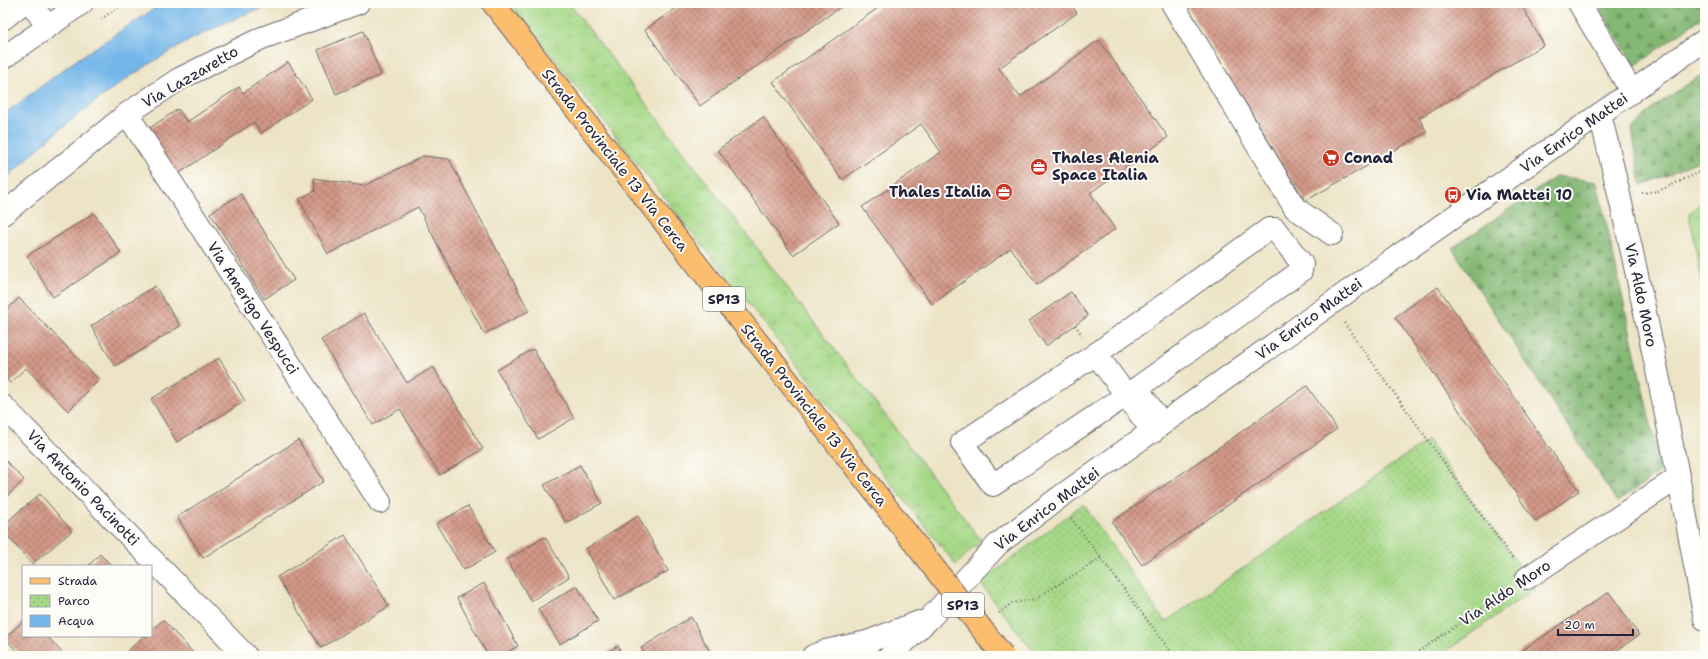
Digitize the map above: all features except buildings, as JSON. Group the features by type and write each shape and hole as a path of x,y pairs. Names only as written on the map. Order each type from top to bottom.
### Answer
{"main road":[{"name":"Strada Provinciale 13 Via Cerca","path":"493,3 1003,656"}],"street":[{"path":"3,19 24,3"},
{"path":"31,3 47,26"},
{"path":"3,58 82,3"},
{"name":"Via Lazzaretto","path":"3,214 127,114 179,80 214,61 268,36 358,3"},
{"path":"1172,3 1295,208 1332,234"},
{"path":"1578,3 1632,92"},
{"name":"Via Enrico Mattei","path":"890,656 930,618 972,574 993,548 1058,499 1330,304 1705,40"},
{"name":"Via Amerigo Vespucci","path":"127,114 380,502"},
{"name":"Via Aldo Moro","path":"1600,114 1616,180 1678,477 1705,619"},
{"path":"1269,229 1275,229 1302,264 1300,271 1131,392 994,485 962,443 1096,354 1269,229"},
{"path":"1096,354 1131,392 1157,428"},
{"name":"Via Antonio Pacinotti","path":"3,406 246,656"},
{"name":"Via Aldo Moro","path":"1527,578 1678,477"},
{"path":"814,656 825,651 866,642 930,618"}],"path":[{"path":"1616,180 1638,193 1652,192 1658,191 1705,170"},
{"path":"1330,304 1527,578"},
{"path":"1058,499 1174,656"},
{"path":"980,626 1012,603 1035,600 1101,558"},
{"name":"Via Aldo Moro","path":"1412,656 1527,578"}],"green space":[{"path":"510,3 569,3 981,540 956,565"},
{"path":"1596,3 1705,3 1705,15 1635,66"},
{"path":"1705,72 1705,158 1641,186 1632,129 1651,109"},
{"path":"1557,176 1597,182 1661,471 1617,502 1452,248"},
{"path":"1705,201 1705,297 1689,213"},
{"path":"1428,440 1536,588 1439,656 1037,656 980,583 1083,504 1165,622"}],"water":[{"path":"163,3 277,3 239,17 202,34 165,54 96,101 63,127 3,182 3,115 75,61"}],"place":[{"name":"Conad","path":"1331,158"},
{"name":"Thales Alenia Space Italia","path":"1039,167"},
{"name":"Thales Italia","path":"1004,192"},
{"name":"Via Mattei 10","path":"1453,195"}]}
